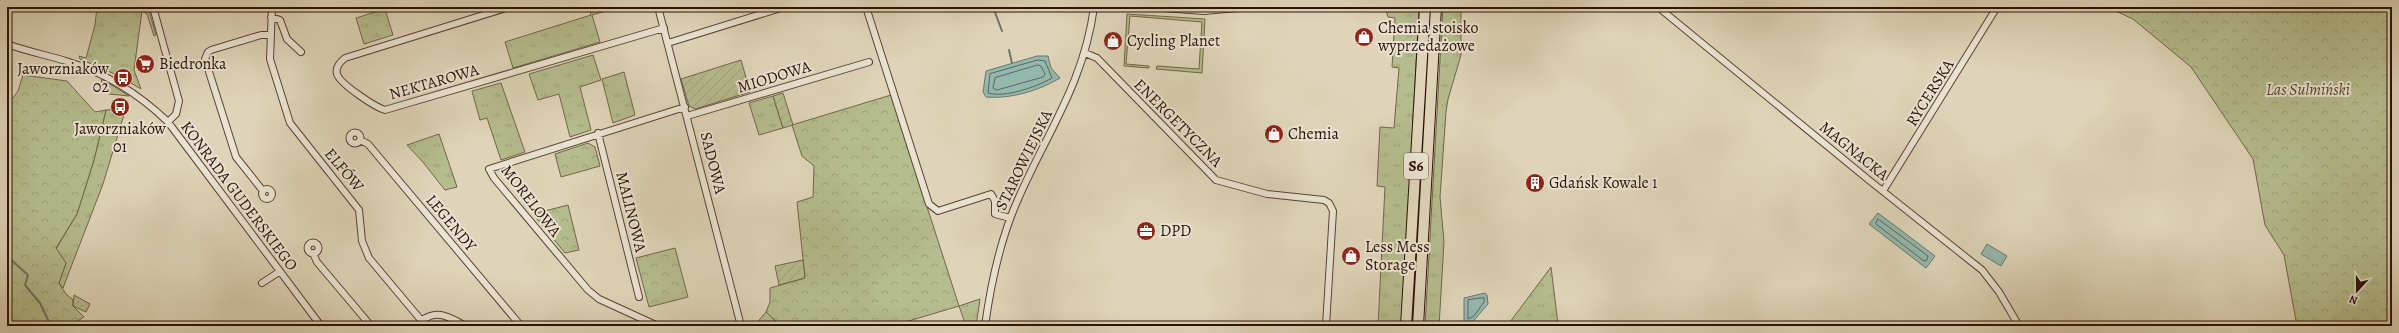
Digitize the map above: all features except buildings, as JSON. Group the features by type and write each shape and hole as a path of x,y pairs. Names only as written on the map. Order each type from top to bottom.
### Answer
{"highway":[{"name":"S6","path":"1406,326 1425,7"},
{"name":"S6","path":"1418,326 1436,7"}],"street":[{"name":"KONRADA GUDERSKIEGO","path":"153,7 179,101 176,114 168,122 321,326"},
{"name":"ELFÓW","path":"272,7 270,35 272,69 290,123 355,203 362,219 362,241 369,258 424,323"},
{"name":"NEKTAROWA","path":"509,7 345,58 338,65 337,74 341,81 373,104 385,110 664,28"},
{"name":"SADOWA","path":"658,7 741,326"},
{"path":"668,43 784,7"},
{"path":"866,7 928,204 938,212 991,194 995,201 995,214 1010,218"},
{"name":"STAROWIEJSKA","path":"985,326 994,273 1010,218 1070,95 1085,53 1094,7"},
{"path":"1149,7 1204,10 1248,7"},
{"name":"MAGNACKA","path":"1658,7 1982,270 1999,292 2019,326"},
{"name":"RYCERSKA","path":"1883,191 1997,7"},
{"path":"271,17 280,20 287,39 301,52"},
{"path":"263,191 236,157 205,59 208,52 211,50 261,35 270,35"},
{"path":"7,44 84,67 112,79 141,98 168,122"},
{"name":"ENERGETYCZNA","path":"1085,53 1097,58 1216,180 1267,194 1324,200 1329,203 1333,211 1326,326"},
{"name":"MIODOWA","path":"687,116 869,62"},
{"name":"MORELOWA","path":"658,326 599,299 588,290 494,178 489,169 598,133 685,107"},
{"name":"MALINOWA","path":"598,133 639,297"},
{"name":"LEGENDY","path":"360,140 368,144 521,326"},
{"path":"313,253 317,262 371,326"},
{"path":"262,283 279,272"},
{"path":"424,323 428,316 439,314 466,326"}],"green space":[{"path":"97,7 148,7 156,35 154,36 147,14 142,11 134,70 141,89 117,75 80,59 79,56 86,58 95,25"},
{"path":"589,7 619,7 592,15 600,42 513,68 505,42 591,15"},
{"path":"1385,7 1419,7 1402,326 1378,326 1385,187 1377,186 1380,127 1394,128 1399,68 1392,67 1395,18 1388,17"},
{"path":"1443,7 1461,7 1461,55 1448,99 1446,112 1440,197 1444,242 1439,326 1425,326"},
{"name":"Las Sulmiński","path":"2107,7 2392,7 2392,326 2297,326 2284,255 2265,225 2253,159 2191,67 2133,19"},
{"path":"385,9 393,35 364,44 356,18"},
{"path":"1127,14 1205,19 1202,73 1156,69 1157,66 1199,69 1202,22 1130,16 1126,64 1149,66 1149,68 1124,66"},
{"path":"593,55 601,80 580,87 591,130 570,137 559,94 538,100 529,74"},
{"path":"741,60 750,92 695,109 689,106 681,79"},
{"path":"624,72 635,115 613,123 602,79"},
{"path":"23,75 67,81 95,112 106,110 94,160 77,214 56,248 66,263 59,283 66,294 73,300 73,306 84,317 70,326 7,326 7,98 13,98 18,91"},
{"path":"102,79 129,96 109,94 100,87"},
{"path":"501,83 525,152 501,160 487,118 480,120 472,91"},
{"path":"783,93 793,125 783,128 773,96"},
{"path":"891,95 959,306 892,326 781,326 766,312 770,302 770,288 805,278 797,202 813,197 814,166 802,156 792,125"},
{"path":"773,96 783,128 759,135 749,103"},
{"path":"126,108 103,184 63,288 59,283 66,263 56,249 77,214 94,160 106,110"},
{"path":"439,134 457,187 445,190 407,145"},
{"path":"588,143 595,147 600,166 561,177 555,154"},
{"path":"568,205 579,250 565,253 533,214"},
{"path":"675,248 688,297 649,307 636,258"},
{"path":"803,260 805,278 779,285 775,266"},
{"path":"1551,267 1558,324 1556,326 1507,326"},
{"path":"74,295 90,304 86,312 73,306"},
{"path":"980,299 976,326 966,326 959,306"},
{"path":"766,312 781,326 754,326"}],"water":[{"path":"1037,56 1048,56 1051,68 1060,78 1043,87 1024,93 1005,97 986,97 983,92 986,71"},
{"path":"1878,213 1935,256 1926,268 1869,224"},
{"path":"1987,244 2007,256 2001,266 1981,254"},
{"path":"1485,293 1487,295 1488,304 1469,326 1464,326 1464,298"}],"waterway":[{"path":"993,7 1002,31"},
{"path":"1009,50 1012,63"},
{"path":"7,256 28,275 25,285 40,303 51,326"}],"place":[{"name":"Chemia stoisko wyprzedażowe","path":"1364,37"},
{"name":"Cycling Planet","path":"1113,41"},
{"name":"Biedronka","path":"145,64"},
{"name":"Jaworzniaków 02","path":"123,78"},
{"name":"Jaworzniaków 01","path":"120,107"},
{"name":"Chemia","path":"1274,134"},
{"name":"Gdańsk Kowale 1","path":"1535,183"},
{"name":"DPD","path":"1146,231"},
{"name":"Less Mess Storage","path":"1351,256"}]}
